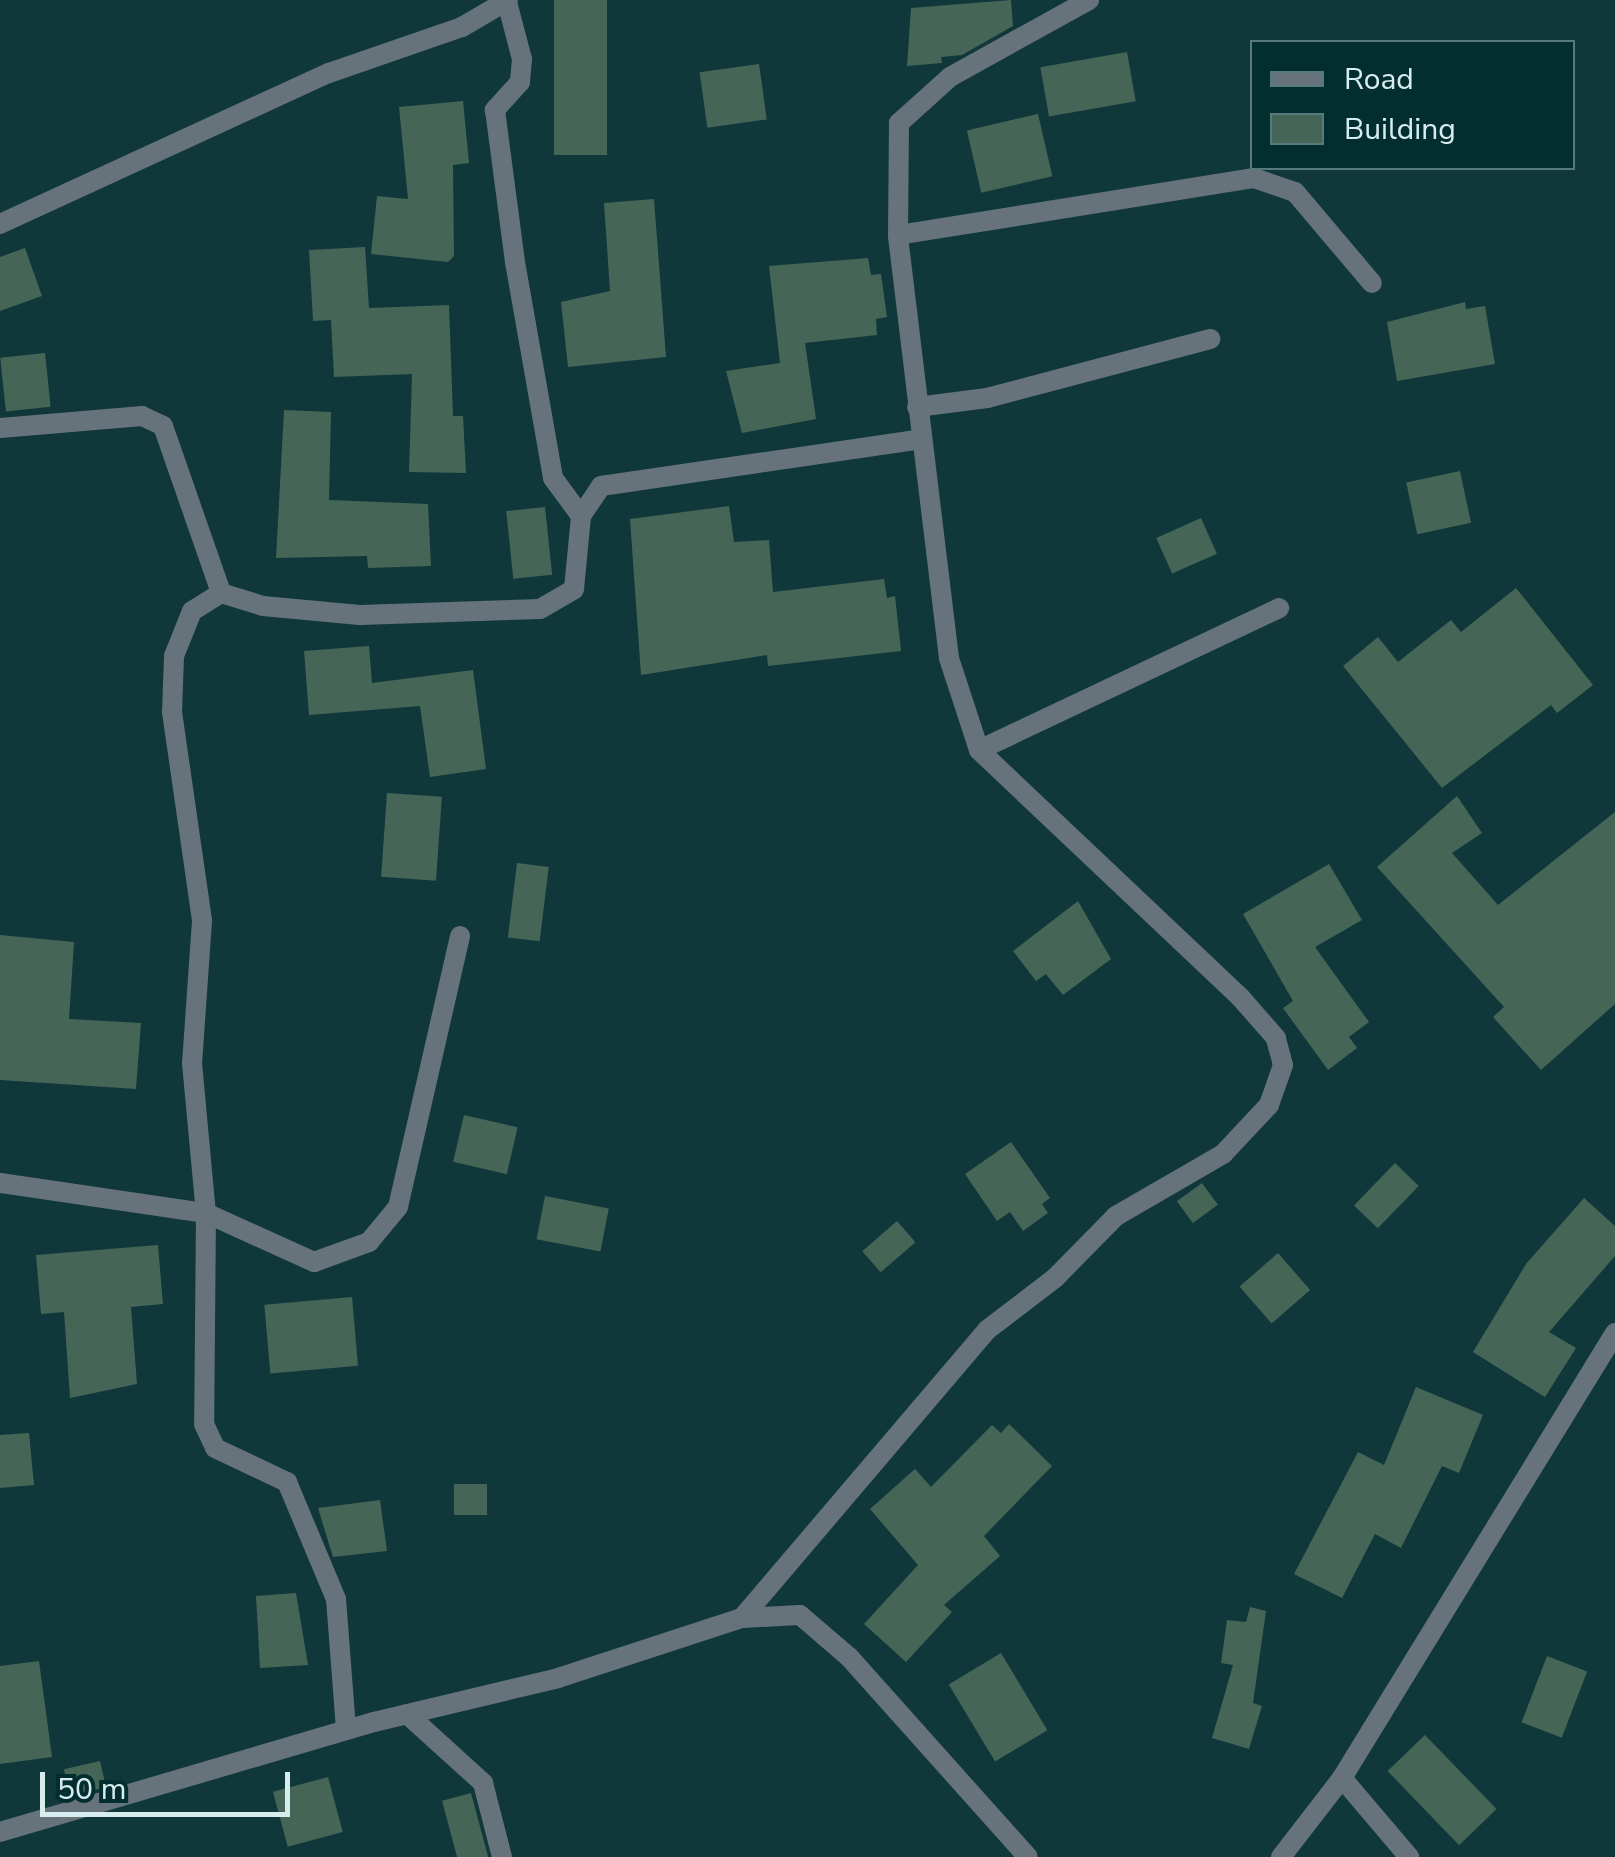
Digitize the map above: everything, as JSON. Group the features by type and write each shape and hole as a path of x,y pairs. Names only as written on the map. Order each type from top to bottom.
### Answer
{"street":[{"path":"742,1618 987,1330 1056,1278 1116,1216 1224,1154 1269,1105 1281,1080 1276,1038 1240,998 979,750 949,658 898,235 899,122 950,78 1089,0"},
{"path":"0,224 329,73 462,28 508,1 522,59 520,82 495,110 515,262 552,478 581,516"},
{"path":"898,235 1254,178 1295,192 1372,283"},
{"path":"917,408 987,398 1210,339"},
{"path":"0,428 142,416 162,426 222,593"},
{"path":"346,1730 336,1600 287,1482 216,1448 204,1424 206,1214 192,1064 202,921 172,712 174,656 192,611 222,593 263,606 360,615 540,609 574,589 581,516 601,486 642,474 860,453 922,439"},
{"path":"979,750 1279,608"},
{"path":"0,1183 206,1214 314,1262 369,1242 398,1207 460,936"},
{"path":"1282,1857 1342,1778 1615,1332"},
{"path":"0,1832 346,1730 558,1678 742,1618 800,1616 990,1807 1028,1857"},
{"path":"407,1714 484,1783 502,1857"},
{"path":"1342,1778 1409,1857"}],"building":[{"path":"554,0 607,0 607,155 554,155"},
{"path":"1011,0 1013,26 962,55 941,57 942,63 907,66 911,8"},
{"path":"1127,52 1136,101 1049,117 1040,67"},
{"path":"759,64 767,119 707,128 700,72"},
{"path":"463,101 469,163 453,165 454,256 448,262 371,254 377,196 408,199 399,107"},
{"path":"1038,114 1052,176 981,193 967,130"},
{"path":"654,199 666,357 568,367 561,302 610,291 604,203"},
{"path":"365,247 369,308 449,305 453,416 463,416 466,473 409,472 412,374 334,377 331,320 313,321 309,250"},
{"path":"25,248 42,296 0,311 0,257"},
{"path":"868,258 871,275 881,274 887,317 876,319 877,335 805,343 816,419 742,433 726,371 780,363 769,266"},
{"path":"1465,302 1466,309 1485,306 1495,364 1397,381 1387,322"},
{"path":"45,353 51,407 6,411 0,358"},
{"path":"284,410 331,412 329,500 428,504 431,566 368,568 367,556 276,558"},
{"path":"1460,471 1471,523 1417,534 1406,482"},
{"path":"729,506 734,542 769,540 773,592 884,579 887,598 895,596 901,651 768,666 767,655 641,675 630,519"},
{"path":"545,507 552,575 513,579 506,511"},
{"path":"1201,518 1217,554 1172,574 1156,538"},
{"path":"1516,588 1593,685 1557,713 1551,705 1442,788 1343,666 1378,637 1398,662 1451,620 1461,632"},
{"path":"369,646 372,683 473,670 486,769 430,777 420,706 309,715 304,651"},
{"path":"387,793 442,797 436,881 381,877"},
{"path":"1457,796 1482,833 1452,853 1498,905 1615,812 1615,1004 1541,1070 1493,1017 1504,1007 1377,867"},
{"path":"517,863 549,867 540,941 508,937"},
{"path":"1329,864 1362,920 1315,947 1369,1022 1349,1037 1357,1048 1328,1070 1283,1008 1293,1001 1243,914"},
{"path":"1078,901 1111,959 1063,995 1046,974 1036,981 1013,951"},
{"path":"0,935 74,942 69,1019 141,1023 136,1089 0,1080"},
{"path":"464,1115 518,1127 507,1174 453,1162"},
{"path":"1011,1142 1050,1198 1042,1204 1048,1213 1023,1231 1010,1212 997,1221 965,1174"},
{"path":"1395,1163 1419,1186 1378,1228 1354,1205"},
{"path":"1202,1183 1218,1205 1193,1223 1177,1201"},
{"path":"545,1196 609,1208 600,1252 537,1239"},
{"path":"1584,1198 1615,1226 1615,1256 1549,1332 1576,1348 1545,1397 1473,1352 1526,1264"},
{"path":"897,1221 915,1242 881,1272 862,1251"},
{"path":"158,1245 163,1304 131,1307 137,1384 70,1398 64,1312 41,1314 36,1255"},
{"path":"1278,1253 1310,1290 1272,1323 1240,1286"},
{"path":"352,1297 358,1366 270,1373 264,1305"},
{"path":"1416,1387 1483,1415 1459,1473 1442,1466 1401,1548 1375,1534 1342,1598 1294,1574 1358,1452 1384,1465"},
{"path":"1009,1424 1052,1466 984,1536 1000,1556 944,1605 952,1612 906,1662 864,1624 918,1565 870,1509 915,1469 931,1487 992,1425 1001,1433"},
{"path":"29,1433 34,1485 0,1488 0,1435"},
{"path":"454,1484 487,1484 487,1515 454,1515"},
{"path":"380,1500 387,1551 333,1557 318,1508"},
{"path":"296,1593 308,1665 260,1668 256,1596"},
{"path":"1250,1607 1266,1611 1253,1703 1262,1706 1249,1749 1212,1738 1233,1665 1221,1663 1227,1620 1246,1622"},
{"path":"1001,1653 1047,1730 995,1762 949,1684"},
{"path":"1547,1656 1587,1671 1562,1738 1522,1722"},
{"path":"39,1661 52,1757 0,1764 0,1666"},
{"path":"1425,1735 1497,1809 1459,1845 1388,1771"},
{"path":"100,1761 106,1787 70,1796 64,1769"},
{"path":"328,1777 343,1832 288,1847 273,1792"},
{"path":"471,1793 488,1857 457,1857 442,1801"}]}
